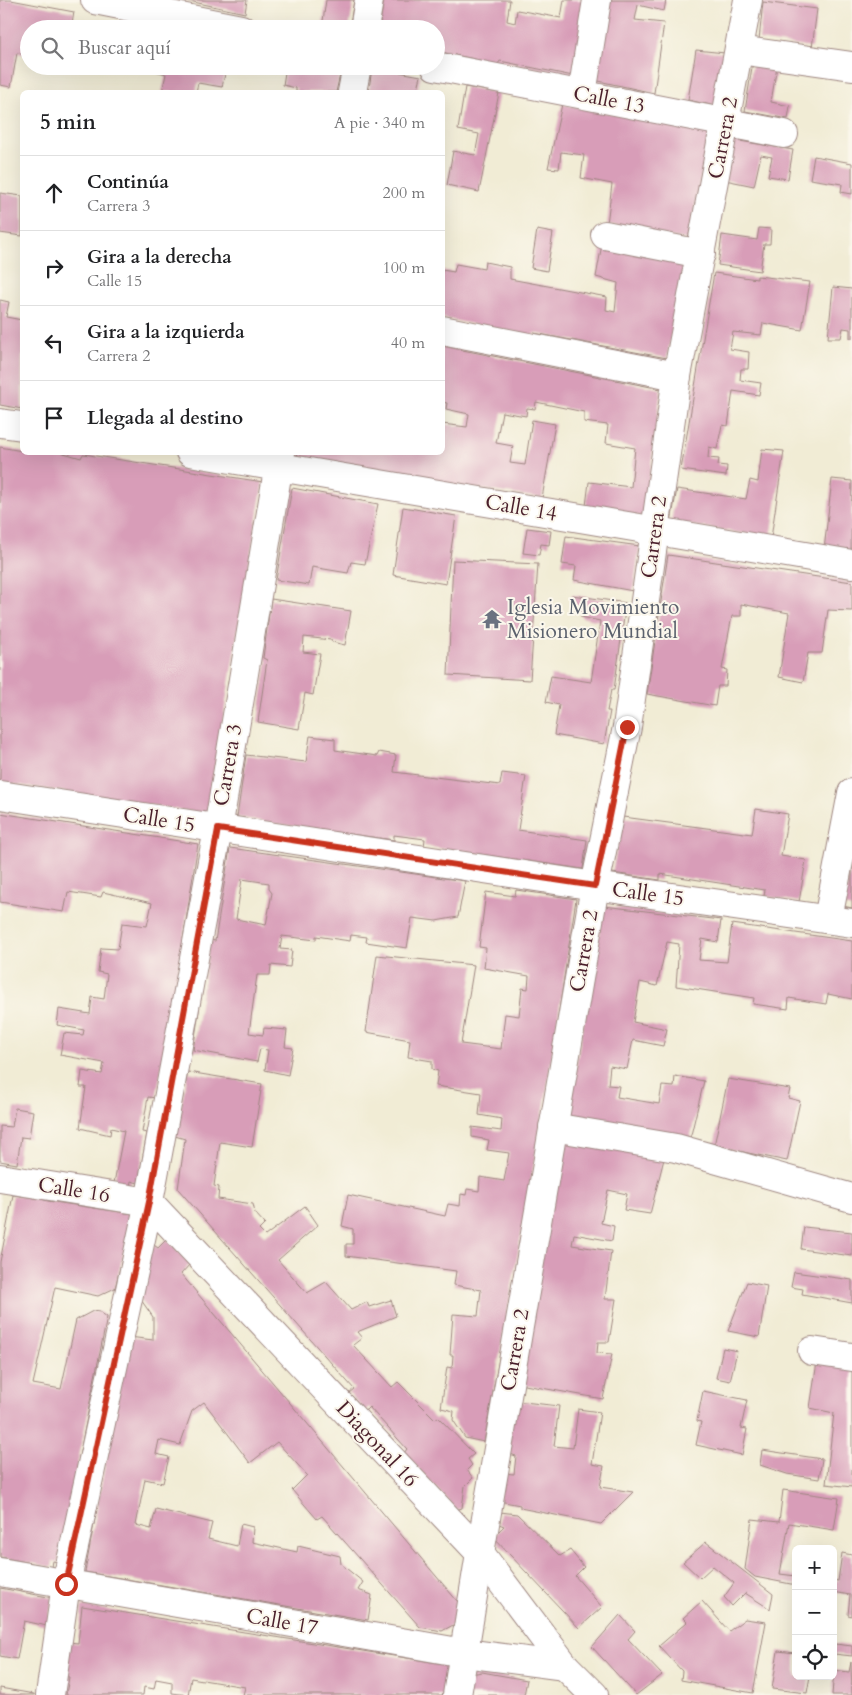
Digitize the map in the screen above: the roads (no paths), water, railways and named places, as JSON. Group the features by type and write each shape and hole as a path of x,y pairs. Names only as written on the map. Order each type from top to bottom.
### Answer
{"street":[{"path":"95,0 196,20"},
{"path":"366,20 369,0"},
{"path":"582,94 597,0"},
{"name":"Carrera 2","path":"457,1695 595,886 627,727 677,376 748,0"},
{"path":"739,50 852,66"},
{"name":"Calle 13","path":"445,68 784,134"},
{"path":"352,90 355,75"},
{"path":"605,235 701,254"},
{"path":"445,331 677,376"},
{"path":"0,423 20,426"},
{"name":"Calle 14","path":"229,455 280,459 655,532 852,564"},
{"name":"Carrera 3","path":"50,1695 66,1584 149,1202 218,829 280,459"},
{"path":"840,921 852,793"},
{"name":"Calle 15","path":"0,795 595,886 840,921"},
{"path":"553,1127 676,1148 852,1198"},
{"name":"Calle 16","path":"0,1178 149,1202"},
{"name":"Diagonal 16","path":"149,1202 480,1553 565,1666 594,1695"},
{"path":"812,1351 852,1357"},
{"name":"Calle 17","path":"0,1572 464,1653 565,1666"}],"place":[{"name":"Iglesia Movimiento Misionero Mundial","path":"492,619"}]}
